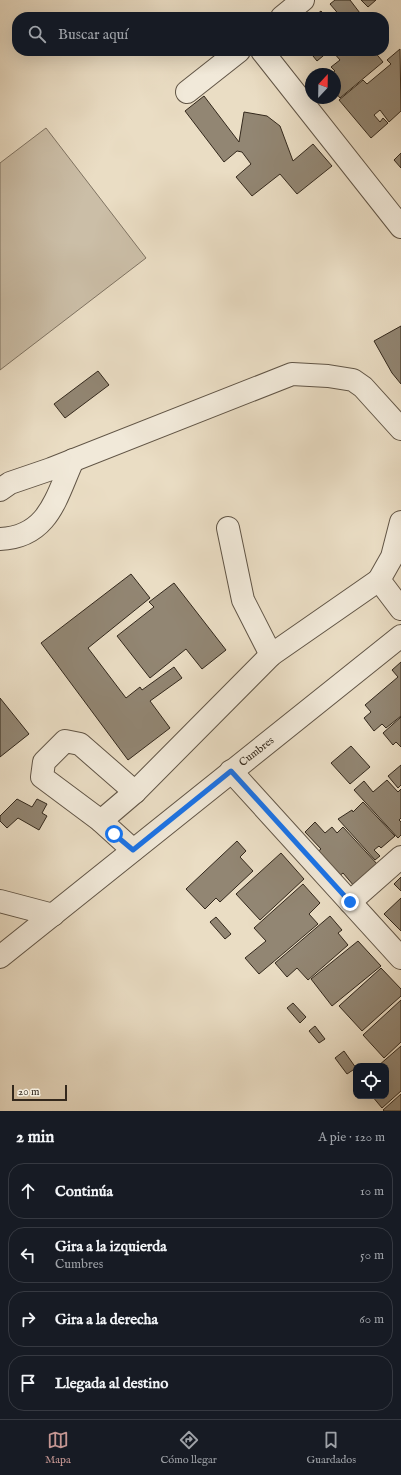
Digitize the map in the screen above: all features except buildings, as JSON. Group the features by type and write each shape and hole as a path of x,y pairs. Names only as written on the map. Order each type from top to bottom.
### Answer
{"street":[{"path":"288,12 303,0"},
{"path":"187,92 233,56"},
{"path":"266,56 401,227"},
{"path":"0,490 10,483 73,460 292,374 328,376 353,380 363,387 401,429"},
{"path":"0,538 10,538 34,529 47,517 73,460"},
{"path":"101,821 135,792 271,655 379,580 392,557 401,522"},
{"path":"228,528 243,600 271,655"},
{"path":"379,580 401,609"},
{"name":"Cumbres","path":"0,957 401,636"},
{"path":"133,850 101,821 42,777 44,762 65,742 80,744 135,792"},
{"path":"231,771 401,958"},
{"path":"350,902 401,858"},
{"path":"0,901 53,914"}],"shaded area":[{"path":"46,128 146,258 0,370 0,163"}],"route":[{"path":"114,834 133,850 231,771 257,797 350,902"}]}
